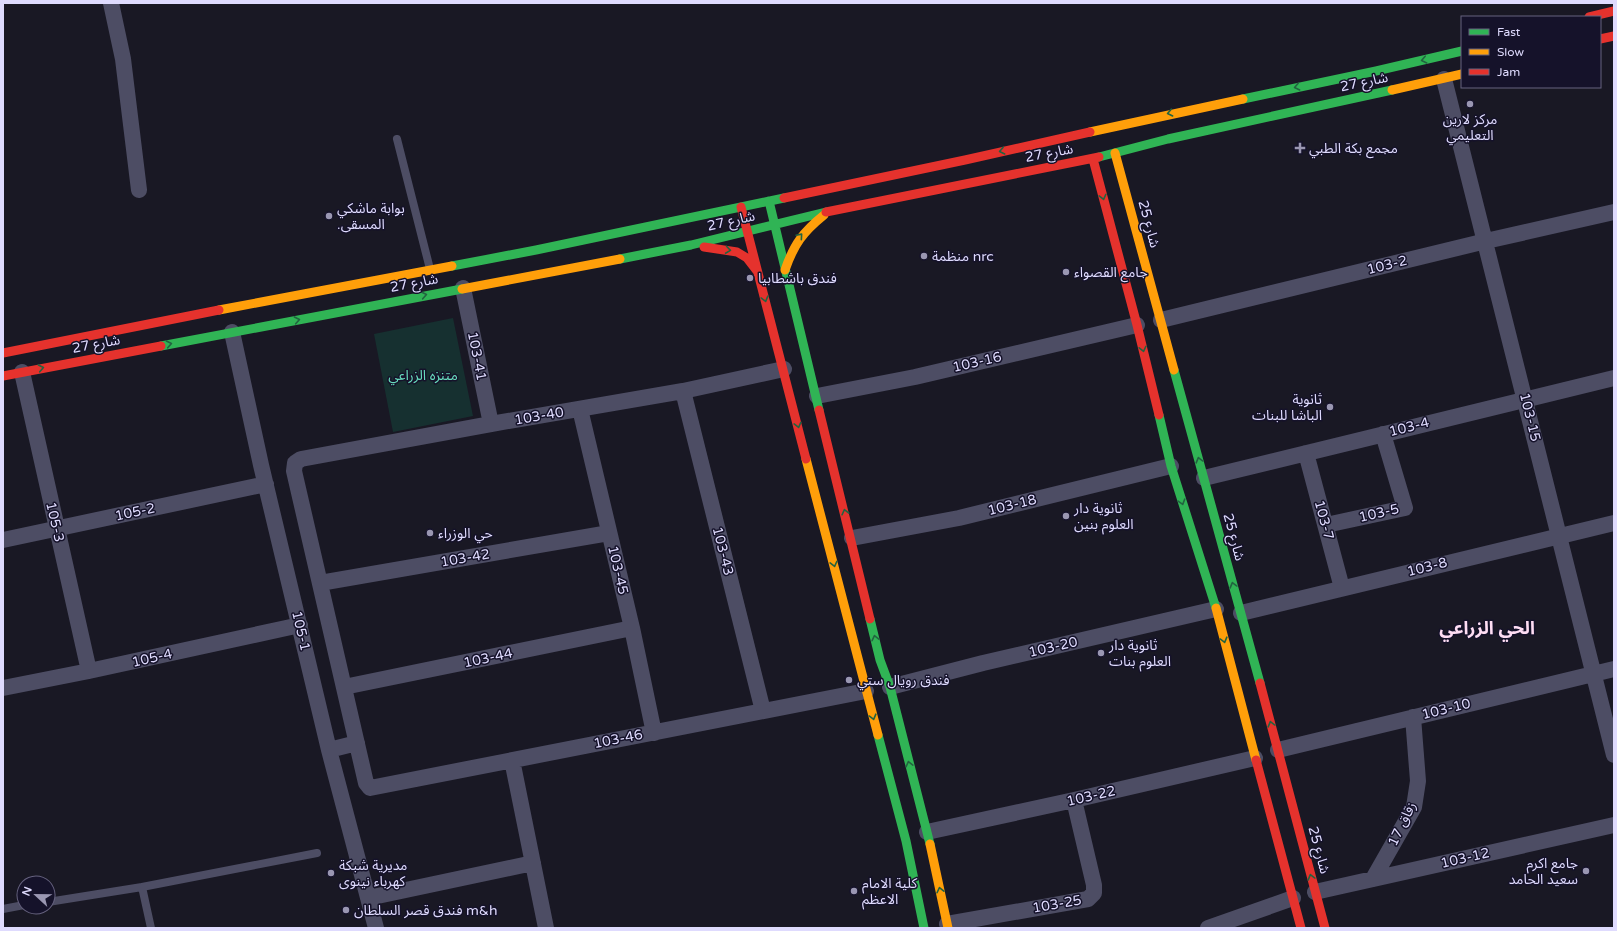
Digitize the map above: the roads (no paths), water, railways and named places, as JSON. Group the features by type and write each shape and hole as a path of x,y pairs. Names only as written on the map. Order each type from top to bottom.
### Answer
{"main road":[{"path":"1593,16 1614,11"},
{"path":"1601,39 1614,36"},
{"name":"شارع 27","path":"3,354 124,328 536,250 965,160 1173,113 1376,71 1461,51"},
{"name":"شارع 27","path":"3,376 691,245 828,212 1093,159 1168,139 1461,74"},
{"name":"شارع 25","path":"1115,153 1241,612 1325,928"},
{"path":"1093,159 1137,325 1171,466 1216,609 1300,928"},
{"path":"769,201 852,538 880,660 890,687 927,832 948,926"},
{"path":"741,207 906,841 924,928"},
{"path":"785,270 790,253 800,235 828,212"},
{"path":"691,245 737,252 748,258 757,271"}],"street":[{"path":"111,3 123,59 138,190"},
{"name":"103-15","path":"1444,79 1486,241 1614,756"},
{"name":"103-2","path":"1161,320 1486,241 1614,212"},
{"name":"103-41","path":"463,288 491,424"},
{"name":"103-16","path":"817,396 915,377 1137,325"},
{"name":"105-1","path":"232,332 266,484 329,750 376,928"},
{"name":"103-40","path":"320,583 294,471 295,463 301,459 683,391 784,369"},
{"name":"105-3","path":"22,372 56,530 89,671"},
{"name":"103-4","path":"1204,478 1525,398 1614,378"},
{"name":"103-43","path":"683,391 763,711"},
{"name":"103-45","path":"580,409 632,628 654,732"},
{"name":"103-5","path":"1326,525 1405,508 1383,434"},
{"name":"103-7","path":"1306,453 1342,588"},
{"name":"103-18","path":"852,538 959,518 1171,466"},
{"name":"105-2","path":"3,540 56,530 266,484"},
{"name":"103-8","path":"1241,612 1614,523"},
{"name":"103-42","path":"320,583 609,533"},
{"path":"320,583 357,743 329,750"},
{"name":"103-20","path":"890,687 983,663 1216,609"},
{"name":"105-4","path":"3,688 89,671 300,625"},
{"name":"103-44","path":"344,687 632,628"},
{"name":"103-10","path":"1278,750 1614,669"},
{"name":"103-46","path":"357,743 366,783 370,788 866,691"},
{"name":"زقاق 17","path":"1373,879 1414,807 1418,781 1413,718"},
{"name":"103-22","path":"927,832 1255,758"},
{"path":"512,760 546,928"},
{"name":"103-25","path":"948,926 1088,899 1094,894 1094,885 1074,800"},
{"name":"103-12","path":"1315,892 1614,825"},
{"path":"368,898 533,863"},
{"path":"1208,928 1293,898"}],"lane":[{"path":"397,139 430,270"},
{"path":"56,901 142,887 317,853"},
{"path":"142,887 152,928"},
{"path":"3,909 16,907"}],"place":[{"name":"مركز لارين التعليمي","path":"1470,104"},
{"name":"مجمع بكة الطبي","path":"1300,148"},
{"name":"بوابة ماشكي .المسقى","path":"329,216"},
{"name":"منظمة nrc","path":"924,256"},
{"name":"جامع القصواء","path":"1066,272"},
{"name":"فندق باشطابيا","path":"750,278"},
{"name":"ثانوية الباشا للبنات","path":"1330,407"},
{"name":"ثانوية دار العلوم بنين","path":"1066,516"},
{"name":"حي الوزراء","path":"430,533"},
{"name":"ثانوية دار العلوم بنات","path":"1101,653"},
{"name":"فندق رويال ستي","path":"849,680"},
{"name":"جامع اكرم سعيد الحامد","path":"1586,871"},
{"name":"مديرية شبكة كهرباء نينوى","path":"331,873"},
{"name":"كلية الامام الاعظم","path":"854,891"},
{"name":"فندق قصر السلطان m&h","path":"346,910"}],"district":[{"name":"الحي الزراعي","path":"1487,628"}],"park label":[{"name":"متنزه الزراعي","path":"423,375"}]}
